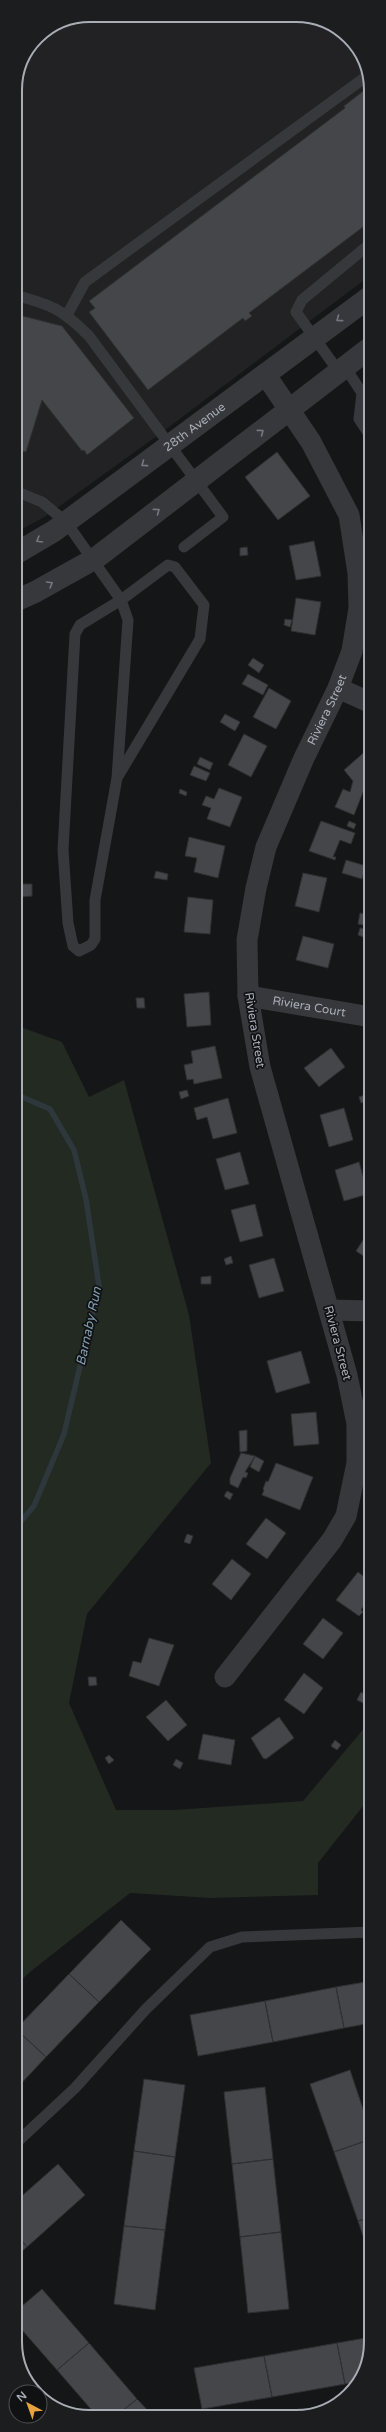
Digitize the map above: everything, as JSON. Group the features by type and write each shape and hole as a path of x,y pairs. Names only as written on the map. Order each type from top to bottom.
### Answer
{"street":[{"name":"28th Avenue","path":"22,550 66,522 364,301"},
{"path":"22,598 93,560 364,353"},
{"name":"Riviera Street","path":"225,1677 332,1540 346,1516 357,1463 357,1424 330,1310 260,1067 248,996 247,940 256,888 266,847 304,758 338,688 352,651 359,608 358,573 349,515 318,455 290,410 265,374"},
{"path":"338,688 364,700"},
{"name":"Riviera Court","path":"248,996 364,1016"},
{"path":"330,1310 364,1311"}],"lane":[{"path":"67,315 85,282 363,79"},
{"path":"364,249 302,300 296,312 314,338 362,393 359,420 364,427"},
{"path":"22,297 47,304 67,315 89,336 223,517 184,547"},
{"path":"22,494 42,502 66,522 121,600 128,620 116,778 94,900 95,939 91,945 79,951 73,946 68,923 63,850 75,634 80,624 121,600 168,565 175,566 204,605 200,639 116,778"},
{"path":"22,2138 71,2092 146,2009 210,1948 242,1937 364,1932"}],"shaded area":[{"path":"296,22 313,24 322,27 341,39 347,45 359,64 363,77 364,280 157,436 46,516 22,529 22,90 23,77 27,64 42,42 64,27 77,23"},
{"path":"22,1028 62,1042 89,1097 124,1080 189,1315 211,1463 87,1614 69,1703 116,1810 174,1810 303,1801 364,1728 364,1805 318,1863 318,1895 211,1898 130,1893 22,1979"}],"building":[{"path":"364,90 364,226 249,313 252,316 245,321 243,318 148,390 89,312 95,308 89,301 345,108 344,106"},
{"path":"22,316 62,326 134,418 87,455 84,450 82,451 42,400 26,452 22,451"},
{"path":"277,452 310,496 278,520 245,477"},
{"path":"314,541 321,576 296,580 289,546"},
{"path":"247,547 248,555 240,556 240,548"},
{"path":"296,598 321,602 315,635 291,631"},
{"path":"285,619 292,620 290,627 284,625"},
{"path":"253,658 264,665 259,673 248,665"},
{"path":"248,674 268,685 263,695 242,684"},
{"path":"269,688 291,701 276,729 253,717"},
{"path":"225,714 240,722 235,731 220,722"},
{"path":"244,734 267,746 251,777 228,765"},
{"path":"364,752 364,791 354,815 335,807 343,789 350,792 353,781 344,770"},
{"path":"200,757 213,763 210,770 197,764"},
{"path":"194,766 210,773 206,781 190,775"},
{"path":"219,788 242,797 230,827 207,819 211,808 202,805 206,796 214,799"},
{"path":"180,789 187,792 186,796 179,793"},
{"path":"321,821 355,833 351,844 340,840 333,857 336,857 335,860 309,851"},
{"path":"349,821 356,824 354,829 347,826"},
{"path":"189,837 225,846 218,878 194,872 197,858 185,856"},
{"path":"346,860 364,865 362,879 342,873"},
{"path":"156,871 168,874 167,880 154,878"},
{"path":"303,873 327,878 319,912 295,906"},
{"path":"22,884 32,884 32,896 22,897"},
{"path":"188,897 213,900 210,934 184,932"},
{"path":"360,913 364,914 364,925 358,924"},
{"path":"360,928 364,929 363,937 358,935"},
{"path":"303,936 334,944 328,968 296,960"},
{"path":"209,992 211,1025 187,1027 184,994"},
{"path":"136,998 144,998 145,1008 137,1008"},
{"path":"215,1046 222,1078 194,1084 193,1079 187,1080 184,1065 193,1063 191,1051"},
{"path":"331,1048 345,1067 319,1087 304,1068"},
{"path":"187,1090 189,1096 181,1099 179,1092"},
{"path":"364,1095 364,1102 361,1103 359,1097"},
{"path":"228,1098 237,1133 213,1139 207,1117 197,1120 194,1108"},
{"path":"344,1108 353,1140 329,1147 320,1115"},
{"path":"240,1152 249,1184 225,1190 216,1159"},
{"path":"359,1162 364,1180 364,1195 344,1201 335,1170"},
{"path":"255,1204 263,1236 240,1242 231,1210"},
{"path":"364,1239 364,1256 356,1251"},
{"path":"231,1256 233,1263 226,1265 224,1259"},
{"path":"274,1258 284,1291 259,1298 249,1265"},
{"path":"211,1276 211,1284 201,1284 201,1277"},
{"path":"301,1351 310,1383 276,1393 267,1361"},
{"path":"316,1412 319,1444 294,1446 291,1414"},
{"path":"247,1430 247,1451 240,1452 239,1431"},
{"path":"241,1453 255,1456 245,1472 248,1473 246,1478 243,1477 238,1488 230,1484 230,1478"},
{"path":"255,1456 264,1461 259,1472 250,1467"},
{"path":"276,1463 313,1477 300,1510 262,1495 266,1481 268,1482"},
{"path":"227,1491 233,1494 230,1500 224,1496"},
{"path":"266,1518 286,1533 267,1559 246,1544"},
{"path":"187,1534 193,1536 190,1544 184,1542"},
{"path":"232,1559 251,1574 231,1600 212,1584"},
{"path":"358,1572 364,1577 364,1605 361,1610 363,1612 359,1616 336,1600"},
{"path":"323,1618 343,1633 323,1659 303,1644"},
{"path":"149,1638 174,1645 159,1686 129,1676 133,1661 141,1663"},
{"path":"304,1673 323,1688 304,1714 284,1700"},
{"path":"88,1677 96,1677 97,1685 89,1686"},
{"path":"361,1692 364,1694 363,1703 357,1700"},
{"path":"166,1700 187,1725 168,1741 146,1717"},
{"path":"279,1717 294,1738 266,1759 263,1758 251,1738"},
{"path":"203,1734 235,1740 231,1765 198,1759"},
{"path":"335,1740 341,1745 337,1750 331,1746"},
{"path":"109,1755 114,1760 109,1764 105,1758"},
{"path":"176,1759 183,1763 180,1769 173,1765"},
{"path":"121,1920 151,1949 99,2002 69,1974"},
{"path":"69,1974 99,2002 46,2057 22,2035 22,2023"},
{"path":"364,1982 364,2024 344,2028 336,1987"},
{"path":"336,1987 344,2028 273,2042 265,2001"},
{"path":"265,2001 273,2042 198,2056 190,2015"},
{"path":"22,2035 46,2057 22,2083"},
{"path":"350,2070 364,2112 364,2141 334,2152 310,2084"},
{"path":"144,2079 185,2085 175,2157 134,2151"},
{"path":"265,2087 273,2159 232,2164 224,2092"},
{"path":"364,2141 364,2219 358,2221 334,2152"},
{"path":"134,2151 175,2157 165,2230 124,2226"},
{"path":"273,2159 281,2232 240,2237 232,2164"},
{"path":"58,2164 85,2195 27,2247 22,2241 22,2196"},
{"path":"364,2219 364,2239 358,2221"},
{"path":"124,2226 165,2230 155,2310 114,2304"},
{"path":"281,2232 289,2309 248,2313 240,2237"},
{"path":"22,2241 27,2247 22,2251"},
{"path":"42,2289 89,2343 57,2370 22,2330 22,2306"},
{"path":"364,2338 363,2355 359,2368 350,2383 345,2384 337,2343"},
{"path":"89,2343 137,2399 123,2410 92,2410 57,2370"},
{"path":"337,2343 345,2384 272,2397 264,2356"},
{"path":"264,2356 272,2397 202,2409 194,2368"},
{"path":"137,2399 147,2410 123,2410"}],"waterway":[{"name":"Barnaby Run","path":"22,1097 50,1109 74,1150 86,1199 99,1286 64,1434 34,1506 22,1520"}]}
